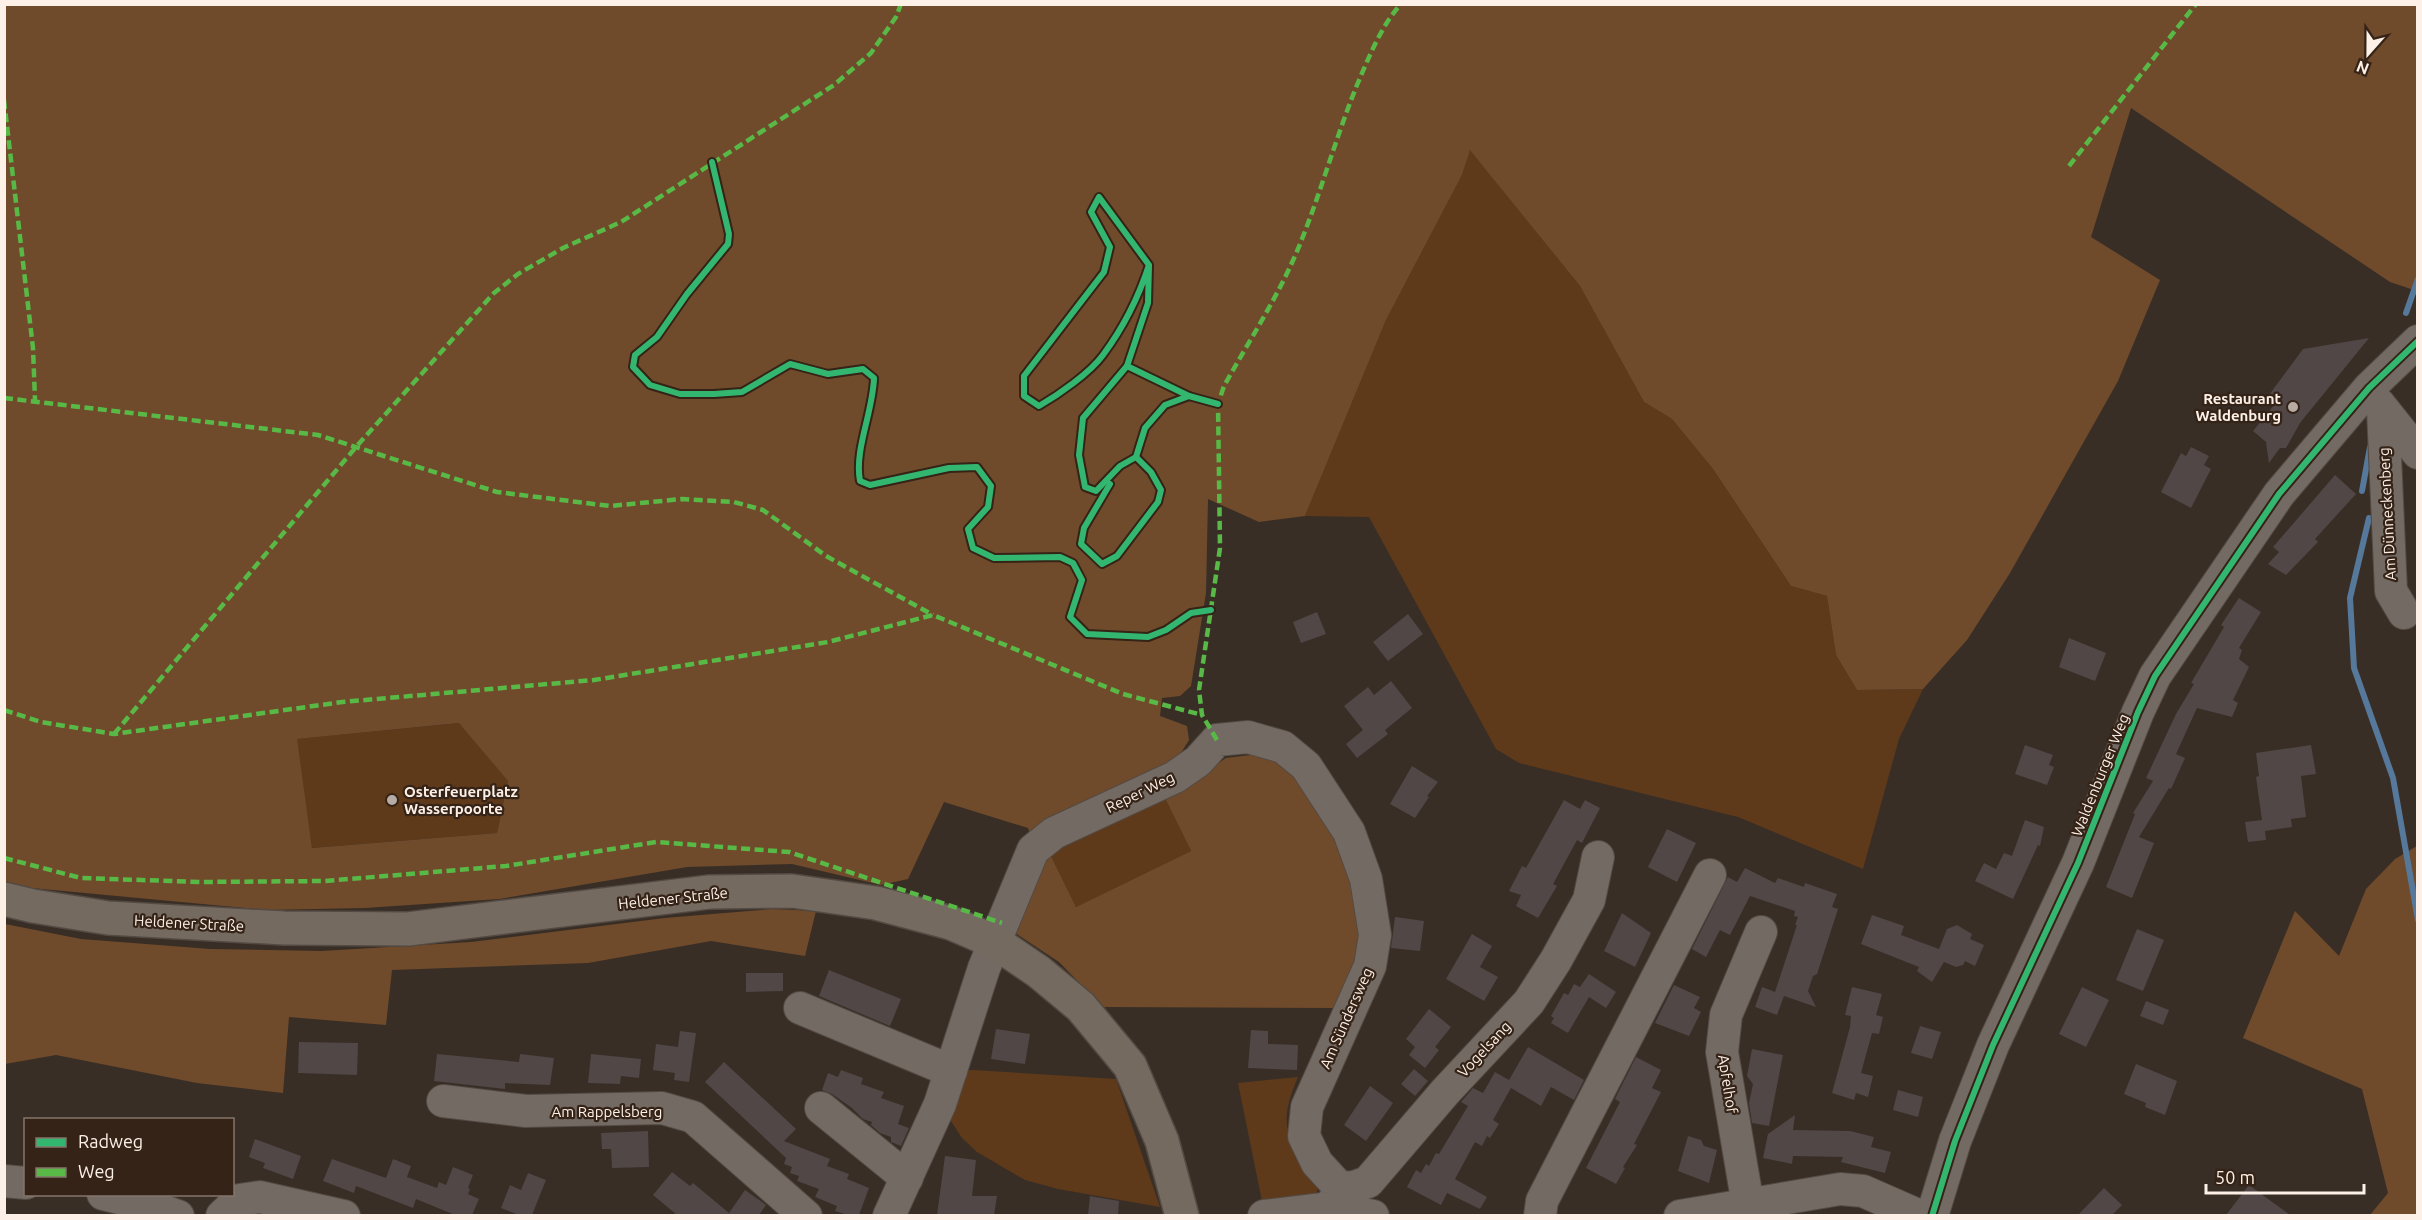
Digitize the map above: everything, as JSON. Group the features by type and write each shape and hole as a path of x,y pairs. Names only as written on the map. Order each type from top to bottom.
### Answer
{"main road":[{"name":"Heldener Straße","path":"4,899 33,906 119,919 284,928 408,929 710,892 792,891 876,903 951,923 995,942 1039,972 1081,1007 1130,1066 1162,1141 1182,1215"}],"street":[{"name":"Waldenburger Weg","path":"1932,1215 1955,1141 1993,1045 2078,863 2138,712 2155,676 2279,494 2376,399 2418,341"},
{"name":"Am Dünneckenberg","path":"2376,399 2418,453"},
{"name":"Am Dünneckenberg","path":"2376,399 2391,591 2404,613"},
{"name":"Am Sündersweg","path":"1217,740 1248,737 1266,742 1283,747 1306,766 1349,832 1366,879 1375,934 1370,966 1306,1107 1304,1136 1335,1198"},
{"name":"Reper Weg","path":"995,942 1033,850 1054,833 1175,777 1198,761 1217,740"},
{"name":"Vogelsang","path":"1335,1198 1368,1182 1444,1092 1529,1002 1556,960 1589,900 1598,857"},
{"path":"1540,1215 1542,1200 1710,875"},
{"name":"Apfelhof","path":"1748,1205 1722,1052 1726,1015 1761,933"},
{"path":"889,1215 940,1104 995,942"},
{"path":"800,1008 951,1071"},
{"name":"Am Rappelsberg","path":"443,1101 526,1112 662,1108 693,1118 806,1215"},
{"path":"821,1108 907,1178"},
{"path":"4,1181 24,1183"},
{"path":"1694,1215 1840,1189 1863,1191 1920,1215"},
{"path":"111,1196 178,1215"},
{"path":"222,1215 239,1200 260,1197 344,1215"},
{"path":"1263,1215 1335,1198 1373,1215"}],"shaded area":[{"path":"4,5 2417,5 2417,291 2390,282 2131,108 2091,237 2160,280 2118,381 2010,573 1967,640 1923,689 1857,690 1836,655 1827,596 1791,586 1713,469 1672,419 1644,402 1580,286 1470,150 1462,175 1386,320 1305,516 1259,522 1208,499 1206,593 1191,686 1180,696 1162,698 1160,716 1187,726 1189,740 1176,761 1197,777 1226,758 1259,754 1290,767 1318,804 1349,872 1363,937 1353,978 1337,1008 1103,1007 1059,962 1009,929 1040,864 1028,828 944,802 908,879 881,885 792,864 687,867 499,899 365,908 266,910 4,884","holes":["459,723 508,781 497,833 312,848 297,739","1163,794 1191,851 1076,907 1048,850"]},
{"path":"1470,149 1580,286 1644,402 1672,419 1713,469 1791,586 1827,596 1836,655 1857,690 1923,689 1899,739 1863,869 1738,817 1519,763 1496,749 1369,517 1305,516 1386,320 1462,175"},
{"path":"460,723 508,781 497,833 312,848 296,739"},
{"path":"1163,794 1191,851 1076,907 1048,850"},
{"path":"2417,846 2417,1215 2370,1215 2388,1193 2362,1089 2243,1038 2295,911 2339,956 2366,889 2395,859"},
{"path":"772,909 816,911 805,956 711,941 588,963 392,970 386,1025 289,1017 283,1093 197,1083 56,1055 5,1064 5,924 81,939 210,949 322,951 471,942 665,918"},
{"path":"973,1070 1116,1079 1160,1207 1058,1189 1025,1180 977,1152 962,1138 940,1104 951,1071"},
{"path":"1298,1077 1288,1109 1289,1133 1300,1155 1322,1180 1313,1200 1263,1206 1238,1083"}],"building":[{"path":"2369,338 2300,423 2286,448 2280,448 2269,463 2266,442 2253,431 2274,405 2266,399 2303,349"},
{"path":"2191,447 2209,456 2204,465 2211,469 2191,508 2161,492 2181,453 2186,456"},
{"path":"2335,475 2356,494 2315,539 2318,542 2286,575 2268,564 2279,552 2273,547"},
{"path":"2239,598 2261,612 2239,648 2242,650 2239,659 2249,667 2233,700 2238,703 2232,717 2197,708 2176,754 2185,758 2171,789 2169,788 2139,837 2154,843 2132,898 2106,887 2135,814 2133,813 2153,781 2146,778 2176,714 2194,684 2191,683 2224,627 2221,625"},
{"path":"1317,612 1326,634 1301,643 1293,622"},
{"path":"1408,614 1423,634 1388,661 1373,642"},
{"path":"2069,638 2106,653 2095,681 2059,667"},
{"path":"1391,681 1412,708 1385,730 1388,734 1357,758 1346,744 1363,730 1344,706 1368,687 1374,695"},
{"path":"2025,745 2053,755 2049,765 2054,767 2047,785 2015,774"},
{"path":"2311,745 2316,774 2301,776 2306,817 2291,819 2292,827 2265,831 2266,840 2248,842 2245,822 2262,820 2256,777 2259,776 2256,753"},
{"path":"1412,766 1438,782 1415,818 1390,804"},
{"path":"1564,800 1580,809 1585,800 1600,808 1582,843 1577,840 1553,884 1557,886 1538,918 1516,906 1521,895 1509,891 1522,866 1526,868"},
{"path":"2025,820 2044,827 2040,846 2038,845 2013,899 1975,881 1984,863 1996,869 2004,853 2012,856"},
{"path":"1667,829 1696,843 1677,882 1648,867"},
{"path":"1745,868 1775,883 1778,878 1804,887 1805,883 1837,894 1832,907 1838,909 1817,974 1813,976 1808,991 1816,1007 1784,996 1777,1015 1755,1007 1762,987 1775,992 1797,925 1795,925 1798,917 1794,916 1795,911 1750,896 1730,935 1720,930 1706,957 1692,949 1728,877 1737,882"},
{"path":"1622,913 1651,933 1635,967 1604,951"},
{"path":"1872,915 1904,926 1901,935 1939,949 1947,929 1957,925 1972,934 1970,939 1984,945 1975,966 1965,961 1963,965 1956,967 1944,962 1932,982 1917,971 1919,967 1861,944"},
{"path":"1395,917 1424,921 1420,951 1391,948"},
{"path":"2137,929 2164,940 2143,991 2116,980"},
{"path":"1472,934 1492,946 1480,967 1498,977 1484,1001 1446,979"},
{"path":"829,970 901,999 890,1026 819,996"},
{"path":"746,973 783,973 783,991 746,992"},
{"path":"1589,974 1616,992 1606,1008 1589,997 1568,1033 1551,1023 1554,1018 1551,1016 1564,993 1568,995 1574,984 1580,987"},
{"path":"1674,985 1700,997 1694,1008 1701,1012 1689,1036 1655,1023"},
{"path":"1852,987 1882,994 1876,1015 1883,1017 1879,1034 1872,1033 1861,1073 1873,1076 1868,1097 1856,1093 1854,1100 1832,1093 1850,1027 1851,1016 1845,1015"},
{"path":"2082,987 2109,1000 2086,1047 2059,1034"},
{"path":"2146,1001 2169,1010 2163,1025 2140,1016"},
{"path":"1429,1009 1451,1027 1435,1047 1439,1050 1425,1068 1409,1055 1415,1047 1406,1039"},
{"path":"1920,1026 1941,1032 1932,1059 1911,1053"},
{"path":"996,1029 1030,1034 1025,1064 991,1059"},
{"path":"1251,1030 1268,1031 1268,1044 1298,1045 1297,1070 1248,1068"},
{"path":"680,1031 696,1033 689,1082 674,1080 675,1073 653,1070 656,1044 678,1047"},
{"path":"299,1042 358,1043 357,1075 298,1073"},
{"path":"1528,1047 1584,1080 1574,1100 1551,1087 1541,1106 1511,1088 1493,1120 1499,1124 1490,1138 1487,1136 1482,1146 1475,1142 1455,1179 1487,1197 1480,1209 1447,1193 1441,1205 1407,1187 1416,1170 1421,1173 1426,1164 1429,1166 1436,1153 1439,1154 1468,1106 1461,1102 1473,1088 1483,1093 1495,1072 1509,1080"},
{"path":"1752,1049 1783,1055 1769,1126 1752,1123 1749,1103 1753,1084 1747,1076"},
{"path":"437,1054 519,1062 520,1054 554,1058 550,1085 505,1083 505,1089 434,1081"},
{"path":"591,1054 641,1059 639,1078 621,1076 620,1084 588,1083"},
{"path":"1636,1057 1661,1070 1652,1088 1661,1092 1616,1184 1586,1168 1620,1102 1615,1099"},
{"path":"724,1062 796,1129 784,1141 830,1159 827,1166 849,1174 847,1179 869,1188 859,1215 848,1215 835,1211 837,1206 815,1197 819,1189 797,1181 799,1176 790,1173 792,1167 784,1164 786,1158 705,1082"},
{"path":"2136,1064 2177,1081 2165,1115 2145,1107 2146,1103 2124,1094"},
{"path":"1414,1069 1428,1081 1415,1096 1401,1084"},
{"path":"841,1070 863,1078 861,1084 884,1092 881,1098 904,1106 898,1124 909,1128 901,1146 891,1142 891,1137 880,1133 871,1125 872,1122 863,1119 852,1108 822,1090 828,1073 838,1077"},
{"path":"1370,1086 1393,1103 1366,1141 1344,1125"},
{"path":"1898,1090 1923,1097 1918,1117 1893,1110"},
{"path":"1795,1115 1793,1130 1850,1131 1874,1137 1871,1147 1891,1152 1885,1173 1841,1162 1843,1157 1793,1156 1792,1164 1763,1158 1768,1134"},
{"path":"648,1131 649,1167 612,1168 611,1149 602,1149 601,1133"},
{"path":"1688,1136 1701,1140 1704,1146 1717,1150 1709,1183 1678,1171"},
{"path":"255,1139 301,1156 293,1179 263,1168 265,1163 249,1157"},
{"path":"945,1156 976,1160 972,1196 997,1196 994,1215 937,1215"},
{"path":"332,1159 386,1178 393,1159 411,1166 407,1177 437,1188 439,1182 446,1185 453,1167 473,1175 468,1194 479,1199 472,1215 455,1215 416,1199 413,1208 356,1186 354,1193 323,1181"},
{"path":"672,1172 690,1186 693,1183 729,1213 745,1190 766,1205 759,1215 677,1215 653,1195"},
{"path":"528,1173 546,1180 532,1215 519,1215 501,1208 510,1185 521,1190"},
{"path":"2249,1185 2290,1215 2226,1215"},
{"path":"2104,1188 2122,1205 2112,1215 2078,1215"},
{"path":"1090,1196 1119,1201 1118,1215 1088,1215"}],"waterway":[{"path":"2406,313 2418,279"},
{"path":"2362,491 2370,447"},
{"path":"2369,518 2350,598 2354,668 2393,778 2418,920"}],"marked path":[{"path":"114,734 356,447 494,293 518,274 563,248 621,222 834,85 871,53 896,17 901,4"},
{"path":"1217,740 1202,715 1199,690 1220,548 1218,404 1224,386 1292,263 1357,85 1381,32 1401,4"},
{"path":"2069,166 2196,4"},
{"path":"4,100 33,348 35,400"},
{"path":"4,398 318,435 497,492 610,506 682,499 734,502 763,510 826,556 933,615"},
{"path":"4,710 41,722 114,734 342,702 594,680 828,642 933,615 1123,694 1202,715"},
{"path":"4,858 81,878 201,882 325,881 506,866 656,842 789,852 1002,923"}],"cycle path":[{"path":"712,162 729,234 728,244 687,294 657,337 635,355 633,367 650,385 680,394 742,392 790,364 828,374 863,369 874,378 860,457 860,481 870,485 949,468 977,467 991,486 988,507 968,529 973,548 994,558 1060,557 1073,563 1082,580 1070,617 1087,634 1148,637 1166,630 1191,613 1211,610"},
{"path":"1149,265 1124,323 1097,362 1073,383 1039,406 1024,396 1024,376 1104,272 1110,247 1091,212 1099,197 1149,265 1148,303 1127,366 1189,396 1218,404"},
{"path":"1932,1216 1955,1141 1993,1045 2078,863 2138,712 2155,676 2279,494 2369,388 2418,341"},
{"path":"1127,366 1083,418 1079,455 1085,487 1096,491 1120,466 1136,457 1145,428 1165,405 1189,396"},
{"path":"1110,484 1084,528 1081,544 1102,564 1117,556 1158,502 1161,490 1151,472 1136,457"}],"place":[{"name":"Restaurant Waldenburg","path":"2293,407"},
{"name":"Osterfeuerplatz Wasserpoorte","path":"392,800"}]}
